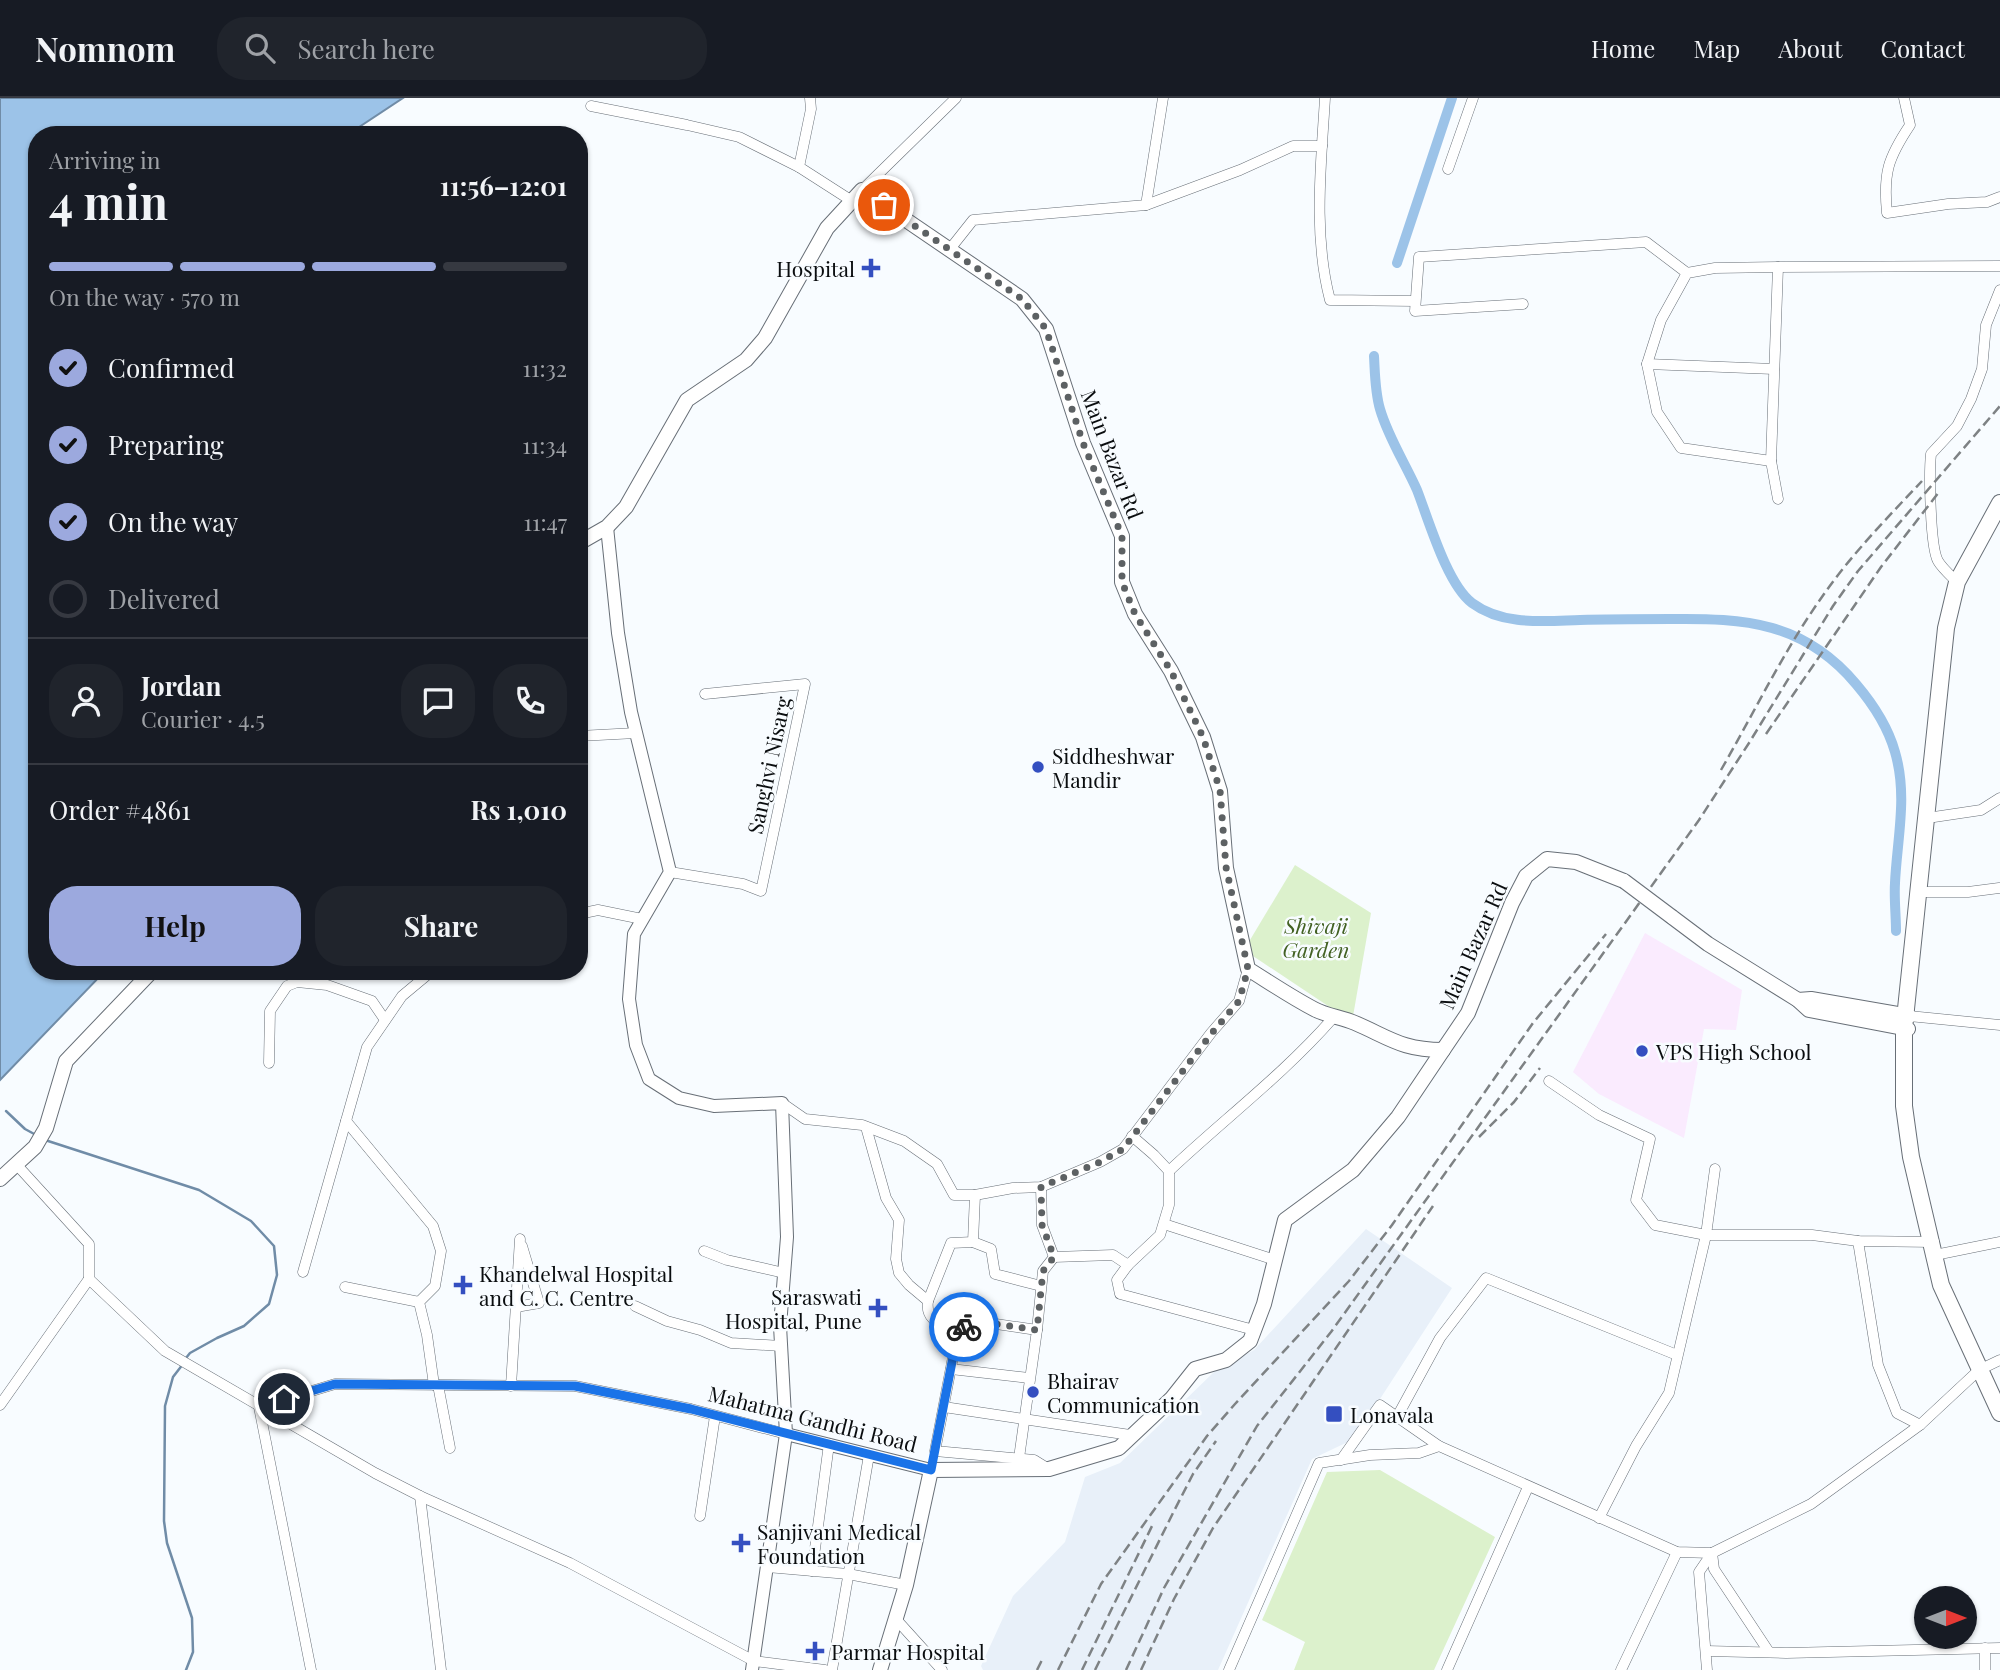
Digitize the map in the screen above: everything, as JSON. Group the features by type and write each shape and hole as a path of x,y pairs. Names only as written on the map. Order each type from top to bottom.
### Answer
{"highway":[{"path":"2000,503 1957,582 1946,628 1907,1022 1904,1106 1911,1157 1936,1246 1941,1285 2000,1413"},
{"path":"1907,1022 1934,817 1952,629 1965,588 2000,524"},
{"path":"1981,1369 2000,1398"}],"main road":[{"name":"Main Bazar Rd","path":"857,196 950,249 1022,299 1046,329 1083,443 1122,536 1122,582 1135,614 1171,671 1203,737 1210,758 1220,790 1226,867 1248,969"},
{"path":"588,538 607,527 626,507 687,400 747,359 765,338 827,228 857,196"},
{"name":"Main Bazar Rd","path":"1443,1050 1468,1013 1512,902 1526,876 1547,859 1576,862 1623,881 1708,944 1798,1000 1809,1010 1907,1022"},
{"path":"1248,969 1333,1018 1352,1022 1396,1044 1443,1050"},
{"path":"0,1179 35,1147 46,1128 66,1061 143,980"},
{"name":"Mahatma Gandhi Road","path":"931,1470 1049,1469 1119,1448 1172,1398 1195,1368 1226,1360 1250,1341 1264,1304 1285,1220 1353,1170 1398,1117 1443,1050"},
{"path":"880,1670 906,1585 931,1470"}],"street":[{"path":"799,167 811,109 810,98"},
{"path":"591,106 739,137 857,196 956,98"},
{"path":"1146,205 1163,98"},
{"path":"1325,98 1320,187 1322,270 1330,300 1415,300"},
{"path":"1448,169 1473,98"},
{"path":"1904,98 1910,125 1894,150 1884,186 1887,214 1948,204 1987,202 2000,197"},
{"path":"950,249 973,220 1146,205 1240,170 1293,146 1322,146"},
{"path":"1523,304 1415,311 1419,257 1646,242 1687,273 1716,268 2000,266"},
{"path":"1777,499 1771,461 1778,267"},
{"path":"1687,273 1661,320 1647,364 1657,412 1681,447 1771,461"},
{"path":"1957,582 1938,561 1935,551 1931,454 1957,426 1971,399 1982,369 1986,325 2000,290"},
{"path":"1647,364 1774,369"},
{"path":"607,527 618,633 636,733 670,872 634,934 629,999 636,1045 649,1079 679,1098 715,1106 782,1103 805,1119 866,1127 904,1141 937,1164 954,1195 1041,1187 1100,1162 1123,1149 1239,1001 1248,969"},
{"name":"Sanghvi Nisarg","path":"670,872 743,884 761,891 805,684 705,694"},
{"path":"588,736 636,733"},
{"path":"1934,817 1981,810 2000,799"},
{"path":"1924,892 1968,892 1999,888"},
{"path":"588,912 598,910 642,919"},
{"path":"303,1272 367,1047 402,996 421,980"},
{"path":"269,1063 270,1012 287,986 297,982 327,985 372,1001 385,1020"},
{"path":"1169,1171 1257,1090 1302,1053 1333,1018"},
{"path":"1907,1022 2000,1025"},
{"path":"1549,1081 1600,1115 1650,1139 1636,1200 1655,1225 1706,1235 1812,1235 1936,1246 2000,1242"},
{"path":"753,1666 786,1434 780,1326 787,1237 782,1103"},
{"path":"346,1121 433,1226 441,1251 435,1286 419,1302"},
{"path":"866,1127 886,1198 899,1220 896,1259 899,1273 928,1300"},
{"path":"1132,1136 1169,1171 1169,1205 1160,1235 1128,1265 1117,1280 1120,1294 1254,1330"},
{"path":"0,1405 89,1279 89,1244 16,1164"},
{"path":"1599,1518 1636,1446 1669,1393 1706,1235 1715,1169"},
{"path":"1041,1187 1042,1225 1054,1257"},
{"path":"973,1242 975,1195"},
{"path":"1164,1224 1275,1260"},
{"path":"511,1386 520,1239 539,1303 516,1307"},
{"path":"1858,1241 1878,1365 1897,1413 1920,1425"},
{"path":"958,1331 933,1321 926,1309 951,1243 973,1242 991,1249 995,1274 1041,1286"},
{"path":"704,1251 785,1273"},
{"path":"1018,1458 1043,1271 1054,1257 1113,1255 1128,1265"},
{"path":"1397,1417 1440,1338 1486,1278 1677,1355"},
{"path":"89,1279 165,1351 419,1496 570,1563 753,1666 825,1670"},
{"path":"345,1287 419,1302"},
{"path":"419,1302 450,1448"},
{"path":"635,1306 667,1321 700,1330 731,1343 781,1346"},
{"path":"958,1331 976,1321 1037,1330"},
{"path":"931,1470 958,1331"},
{"path":"1341,1460 1380,1405 1439,1446 1528,1487 1677,1552 1712,1553 1811,1504 1920,1425 1981,1369 2000,1360"},
{"path":"951,1369 1029,1378"},
{"name":"Mahatma Gandhi Road","path":"259,1407 335,1384 575,1386 715,1416 931,1470"},
{"path":"259,1407 311,1670"},
{"path":"944,1407 1130,1435"},
{"path":"700,1516 715,1416"},
{"path":"812,1571 829,1444"},
{"path":"1229,1670 1319,1463 1370,1455 1419,1453 1439,1446"},
{"path":"935,1451 1034,1460 1049,1469"},
{"path":"832,1670 869,1455"},
{"path":"1447,1670 1528,1487"},
{"path":"419,1496 441,1670"},
{"path":"1621,1670 1677,1552"},
{"path":"1707,1670 1699,1572 1712,1553"},
{"path":"1712,1553 1714,1569 1769,1652"},
{"path":"767,1567 848,1574 906,1585"},
{"path":"895,1618 942,1670"},
{"path":"1984,1670 1985,1648"},
{"path":"1706,1651 2000,1648"}],"shaded area":[{"name":"VPS High School","path":"1645,933 1742,990 1736,1030 1704,1029 1684,1138 1599,1094 1573,1072"},
{"path":"1366,1229 1452,1288 1354,1439 1312,1459 1218,1670 983,1670 981,1666 1013,1596 1065,1542 1085,1477 1120,1463 1214,1372 1254,1350"}],"green space":[{"name":"Shivaji Garden","path":"1295,865 1371,913 1352,1022 1244,950"},
{"path":"1380,1470 1495,1537 1434,1670 1294,1670 1305,1642 1262,1620 1327,1472"}],"water":[{"path":"0,98 403,98 361,126 28,126 28,980 96,980 0,1080"}],"waterway":[{"path":"1397,263 1452,98"},
{"path":"1374,356 1375,383 1383,419 1417,490 1447,567 1463,594 1472,603 1497,616 1510,619 1697,619 1723,620 1772,628 1816,648 1836,663 1856,684 1884,725 1899,768 1901,818 1895,889 1896,931"},
{"path":"6,1111 25,1129 36,1135"},
{"path":"45,1140 199,1190 251,1221 274,1246 277,1275 269,1304 244,1326 217,1338 186,1358"},
{"path":"183,1364 173,1377 165,1406 164,1521 167,1543 192,1618 193,1652 186,1670"}],"railway":[{"path":"1126,1670 1164,1588 1257,1426 1331,1332 1699,820 1833,606 1858,571 2000,406"},
{"path":"1721,770 1809,615 1858,550 1922,481"},
{"path":"1766,734 1881,567 1939,492"},
{"path":"1058,1670 1101,1584 1207,1436 1349,1281 1392,1225 1533,1023 1606,934"},
{"path":"1479,1137 1514,1102 1540,1068"},
{"path":"1141,1670 1174,1599 1213,1528 1433,1206"},
{"path":"1095,1670 1193,1474 1216,1441"},
{"path":"1082,1670 1152,1526"},
{"path":"1037,1670 1043,1658"}],"way so far":[{"path":"884,205 1022,299 1046,329 1083,443 1122,536 1122,582 1135,614 1171,671 1203,737 1220,790 1226,867 1248,969 1239,1001 1123,1149 1100,1162 1041,1187 1042,1225 1054,1257 1043,1271 1037,1330 976,1321 964,1327"}],"place":[{"name":"Hospital","path":"871,268"},
{"name":"Siddheshwar Mandir","path":"1038,767"},
{"name":"VPS High School","path":"1642,1051"},
{"name":"Khandelwal Hospital and C. C. Centre","path":"463,1285"},
{"name":"Saraswati Hospital, Pune","path":"878,1308"},
{"name":"Bhairav Communication","path":"1033,1392"},
{"name":"Lonavala","path":"1334,1414"},
{"name":"Sanjivani Medical Foundation","path":"741,1543"},
{"name":"Parmar Hospital","path":"815,1651"}],"route":[{"path":"284,1399 335,1384 575,1386 691,1409 931,1470 958,1331 964,1327"}]}
